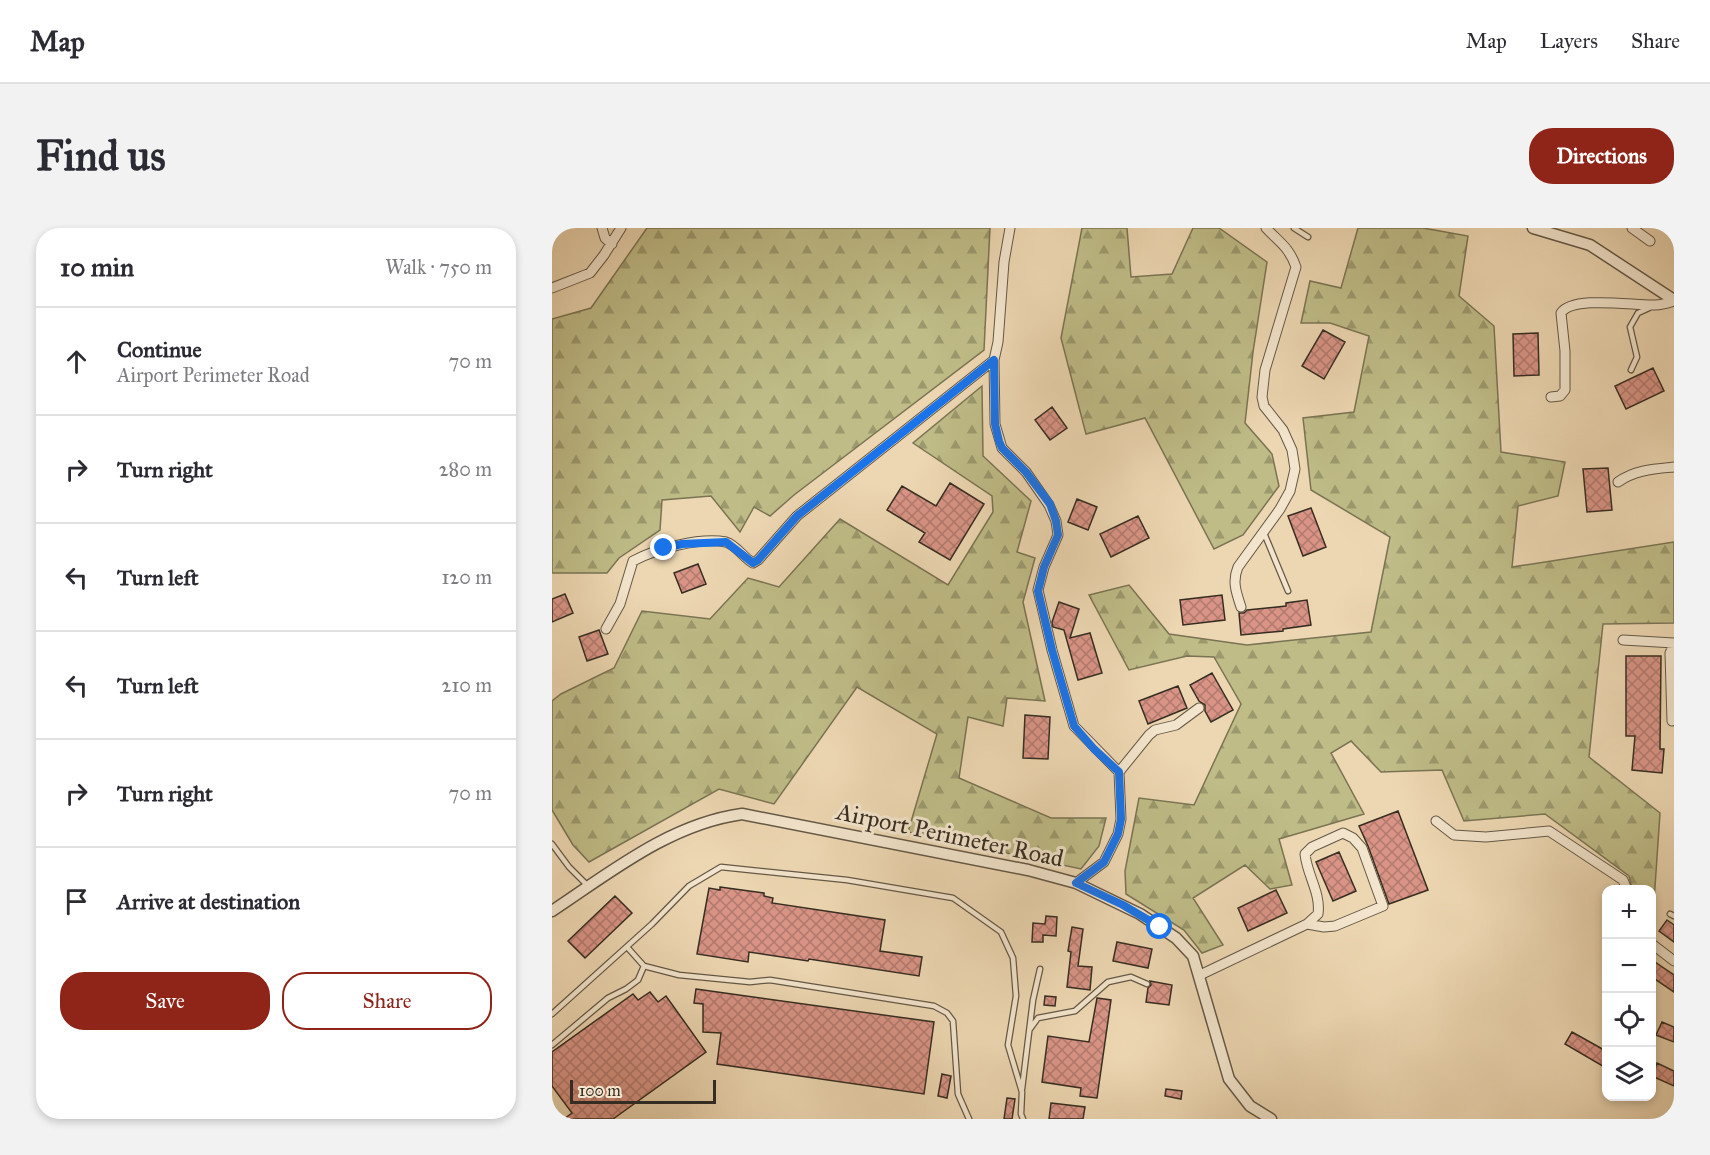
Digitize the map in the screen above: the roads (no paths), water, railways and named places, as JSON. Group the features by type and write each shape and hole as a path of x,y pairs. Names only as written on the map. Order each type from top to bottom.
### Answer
{"street":[{"path":"602,228 605,238 612,244"},
{"path":"552,288 590,273 621,228"},
{"path":"1010,228 1004,262 999,332 994,360 995,424 1002,448 1026,472 1050,504 1056,521 1058,535 1044,567 1038,591 1074,726 1119,772"},
{"path":"1241,607 1234,577 1238,567 1264,533 1290,491 1295,469 1292,450 1283,430 1264,406 1262,397 1265,370 1296,267 1285,244 1266,228"},
{"path":"1533,228 1590,245 1674,301"},
{"path":"1632,228 1650,241"},
{"path":"1551,397 1560,396 1565,390 1565,351 1561,313 1567,306 1582,304 1654,305 1674,301"},
{"path":"606,629 620,604 633,561 664,548 682,544 718,542 730,544 753,563 797,516 994,360"},
{"path":"1618,482 1630,474 1674,467"},
{"path":"1623,640 1674,644 1670,653 1672,721"},
{"path":"1076,883 1104,862 1118,834 1121,819 1119,772 1155,730 1176,725 1199,708"},
{"name":"Airport Perimeter Road","path":"552,911 665,839 711,820 742,814 1028,870 1076,883 1140,914 1176,938 1193,956 1229,1079 1250,1106 1271,1119"},
{"path":"1436,821 1454,834 1486,837 1549,831 1623,880 1625,885"},
{"path":"1200,975 1307,924 1318,914 1319,903 1305,854 1312,847 1343,833 1353,837 1362,848 1383,906 1335,926 1307,924"},
{"path":"1656,947 1674,961"}],"lane":[{"path":"1293,228 1308,237"},
{"path":"1631,370 1637,357 1630,327 1638,313 1654,305"},
{"path":"1264,533 1288,591"},
{"path":"552,844 569,867 589,887"},
{"path":"552,1014 627,947 689,886 721,867 847,880 953,898 1001,932 1013,958 1016,996 1008,1044 1022,1092"},
{"path":"627,947 644,966 679,975 750,982 770,980 934,1006 947,1013 953,1022 958,1094 969,1119"},
{"path":"552,1045 608,998 638,980 644,966"},
{"path":"1023,1119 1021,1114 1022,1092 1033,1000 1040,969"},
{"path":"1030,1029 1038,1018 1075,1011 1108,982 1131,977 1147,984"}]}
